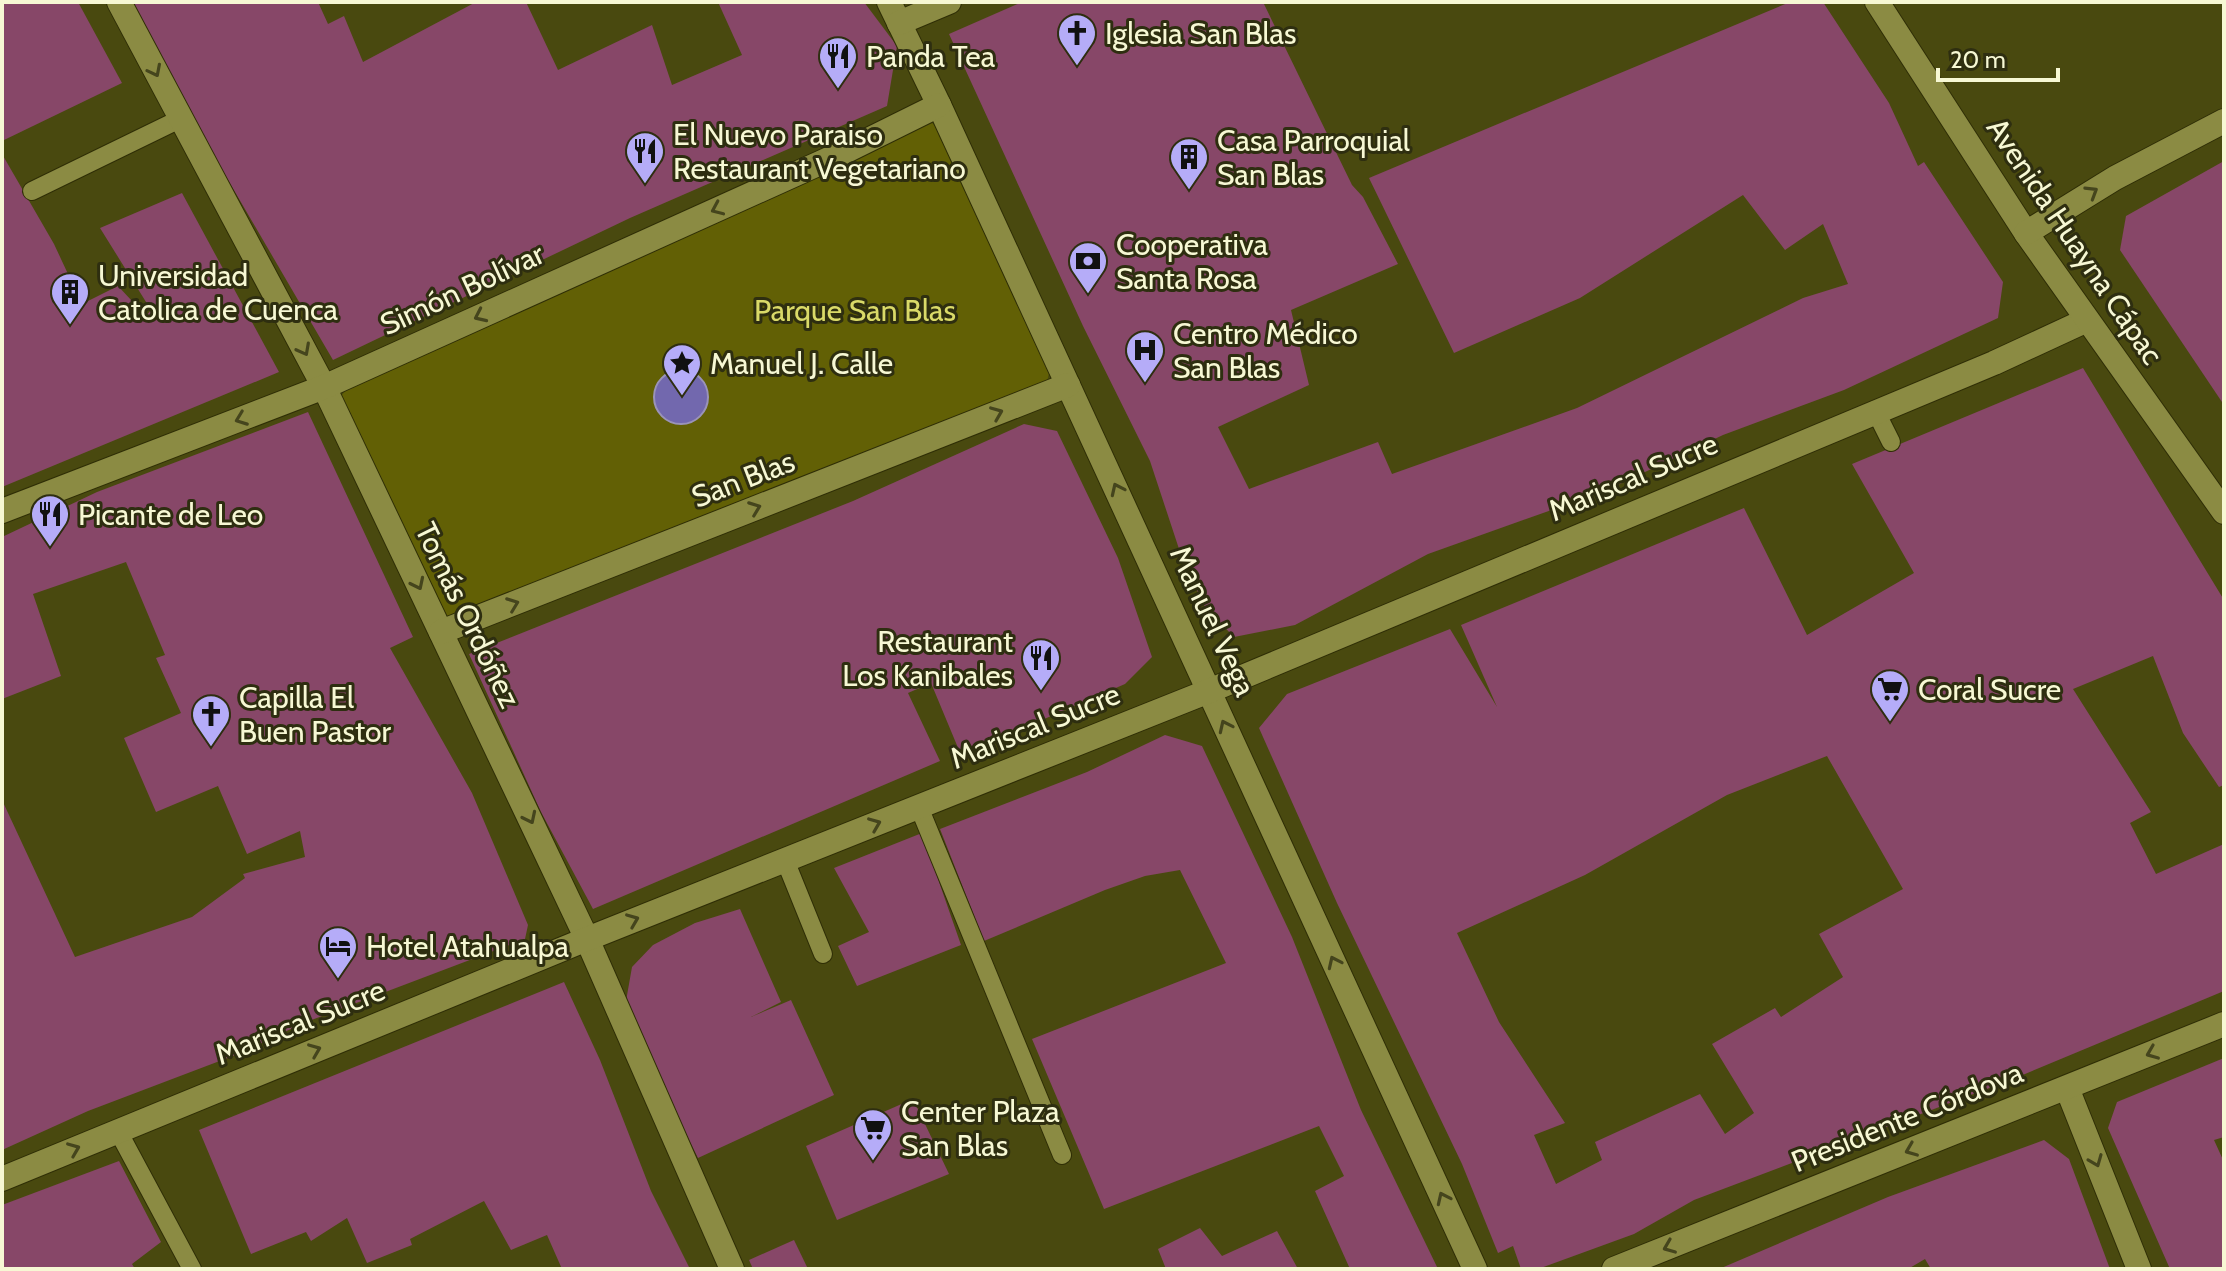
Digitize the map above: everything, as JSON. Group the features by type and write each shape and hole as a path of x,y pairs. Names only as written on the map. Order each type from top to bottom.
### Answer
{"street":[{"name":"Tomás Ordóñez","path":"119,2 324,387 587,939 732,1269"},
{"path":"894,12 949,2"},
{"name":"Avenida Huayna Cápac","path":"1877,2 2026,233 2224,512"},
{"name":"Manuel Vega","path":"894,12 1475,1269"},
{"name":"Simón Bolívar","path":"2,511 324,387 840,154 939,105"},
{"path":"2026,233 2115,178 2224,121"},
{"name":"Mariscal Sucre","path":"2,1179 587,939 1209,691 2087,320"},
{"name":"San Blas","path":"441,632 1068,385"},
{"name":"Presidente Córdova","path":"1614,1269 2224,1024"},
{"path":"2067,1088 2139,1269"}],"lane":[{"path":"32,191 180,119"},
{"path":"1875,410 1891,442"},
{"path":"919,807 1062,1155"},
{"path":"785,860 823,954"},
{"path":"118,1131 192,1269"}],"green space":[{"name":"Parque San Blas","path":"932,123 939,129 1049,373 1047,382 446,618 341,396 348,388 922,124"}],"shaded area":[{"name":"Manuel J. Calle","path":"681,370 700,378 708,397 700,416 681,424 662,416 654,397 662,378"}],"building":[{"path":"2,2 78,2 122,83 2,141"},
{"path":"133,2 318,2 328,24 344,16 363,62 476,2 526,2 558,70 652,25 672,85 742,55 718,2 864,2 897,46 887,106 630,218 333,360 214,156"},
{"path":"1022,2 1263,2 1352,185 1363,197 1398,264 1291,310 1309,385 1218,427 1249,489 1378,442 1392,474 1577,408 1803,298 1848,284 1823,224 1785,250 1743,195 1580,298 1454,353 1369,178 1790,2 1823,2 1889,103 1918,166 1924,162 2003,282 1998,318 1844,390 1723,435 1605,491 1428,554 1295,625 1234,637 1205,607 1183,561 1150,461 1083,326 949,34"},
{"path":"2,154 54,244 82,304 118,286 146,316 151,310 100,228 182,193 279,372 2,487"},
{"path":"2224,161 2224,405 2120,250 2126,216"},
{"path":"2083,368 2224,600 2224,785 2219,787 2183,733 2153,656 2073,689 2151,812 2130,823 2156,874 2224,844 2224,991 2013,1079 1694,1200 1634,1234 1538,1269 1521,1269 1513,1246 1498,1253 1462,1164 1337,903 1259,728 1287,694 1450,629 1497,707 1461,625 1744,508 1807,635 1914,573 1852,464","holes":["1827,756 1903,889 1819,934 1843,977 1781,1017 1775,1008 1712,1044 1754,1113 1725,1134 1700,1094 1595,1142 1602,1160 1556,1184 1534,1135 1565,1123 1499,1022 1457,933 1585,875 1727,795"]},
{"path":"308,412 413,637 390,648 472,793 528,925 525,939 301,1024 246,1051 88,1111 2,1150 2,800 75,957 192,917 245,878 243,874 305,857 300,831 247,854 218,786 156,812 124,738 181,713 156,658 165,655 126,562 33,594 61,676 2,699 2,537 97,492"},
{"path":"1024,424 1057,431 1118,558 1152,657 1125,684 961,755 931,683 908,693 940,761 593,909 541,812 469,654 853,501"},
{"path":"1165,735 1202,746 1292,937 1361,1110 1438,1269 1350,1269 1315,1191 1344,1176 1319,1126 1104,1209 1032,1039 1226,963 1180,870 1145,876 1105,890 984,941 940,829 1087,772"},
{"path":"922,833 961,945 857,986 838,946 869,932 834,868"},
{"path":"740,909 781,1002 751,1017 791,1000 834,1095 698,1158 649,1061 626,1001 632,967 653,945 695,923"},
{"path":"564,982 600,1060 651,1191 690,1269 562,1269 547,1235 511,1250 484,1201 410,1239 412,1245 367,1263 347,1218 311,1241 306,1232 251,1254 199,1130"},
{"path":"2224,1058 2224,1137 2214,1140 2224,1162 2224,1269 2170,1269 2108,1128 2117,1102"},
{"path":"913,1099 949,1174 837,1220 806,1146"},
{"path":"2044,1140 2069,1159 2110,1269 1931,1269 1925,1259 1908,1269 1719,1269 1888,1197"},
{"path":"119,1161 161,1242 132,1264 135,1269 2,1269 2,1205"},
{"path":"1200,1228 1222,1256 1277,1231 1298,1269 1166,1269 1158,1249"},
{"path":"794,1240 808,1269 753,1269 749,1260"}],"place":[{"name":"Iglesia San Blas","path":"1077,67"},
{"name":"Panda Tea","path":"838,90"},
{"name":"El Nuevo Paraiso Restaurant Vegetariano","path":"645,185"},
{"name":"Casa Parroquial San Blas","path":"1189,191"},
{"name":"Cooperativa Santa Rosa","path":"1088,295"},
{"name":"Universidad Catolica de Cuenca","path":"70,326"},
{"name":"Centro Médico San Blas","path":"1145,384"},
{"name":"Manuel J. Calle","path":"682,397"},
{"name":"Picante de Leo","path":"50,548"},
{"name":"Restaurant Los Kanibales","path":"1041,692"},
{"name":"Coral Sucre","path":"1890,723"},
{"name":"Capilla El Buen Pastor","path":"211,748"},
{"name":"Hotel Atahualpa","path":"338,980"},
{"name":"Center Plaza San Blas","path":"873,1162"}]}
